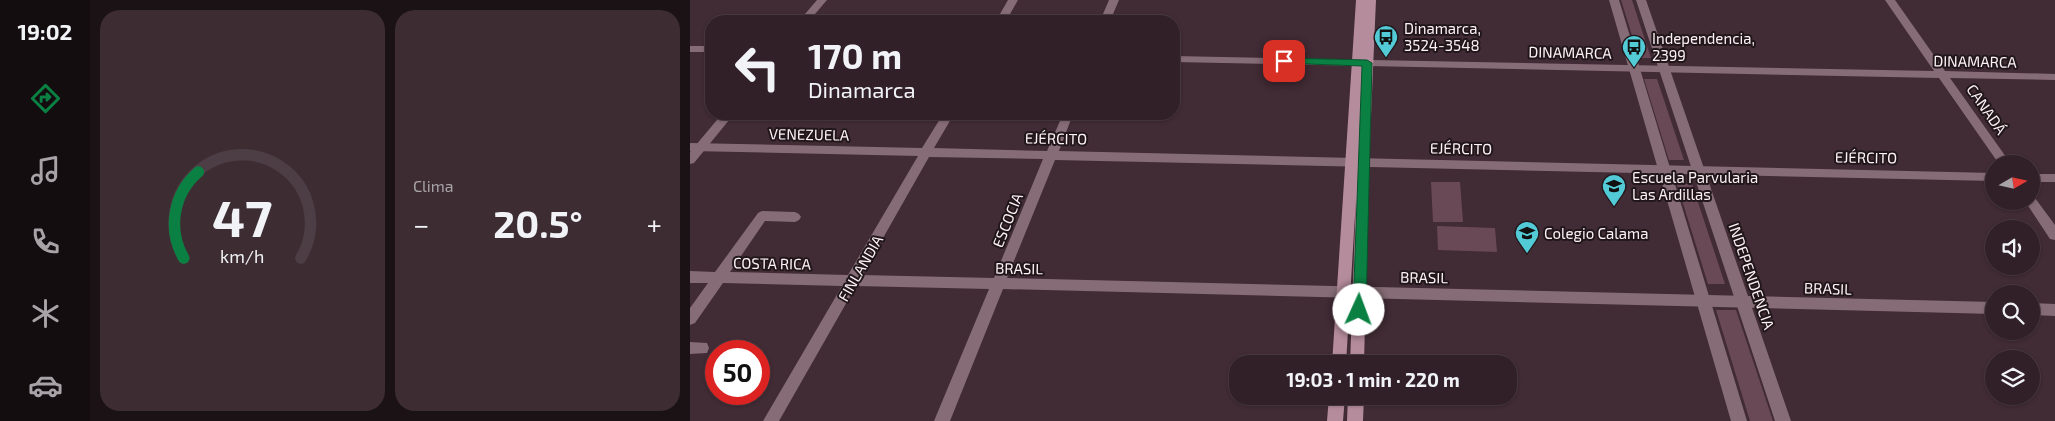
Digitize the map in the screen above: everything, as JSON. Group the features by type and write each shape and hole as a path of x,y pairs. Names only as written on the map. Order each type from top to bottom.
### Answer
{"main road":[{"path":"1357,355 1360,292 1358,162 1362,63 1360,0"},
{"path":"1362,63 1370,0"},
{"path":"1339,355 1343,291 1358,162"},
{"path":"1335,421 1336,405"},
{"path":"1355,421 1356,405"}],"street":[{"path":"809,15 822,0"},
{"path":"1004,15 1013,0"},
{"path":"1108,15 1114,0"},
{"path":"1614,0 1739,421"},
{"name":"INDEPENDENCIA","path":"1641,0 1783,421"},
{"name":"CANADÁ","path":"1890,0 1999,155"},
{"path":"690,49 705,49"},
{"name":"DINAMARCA","path":"1180,59 2055,77"},
{"path":"690,160 695,147 722,120"},
{"name":"FINLANDIA","path":"770,421 853,281 945,120"},
{"name":"ESCOCIA","path":"942,421 1065,120"},
{"name":"VENEZUELA","path":"695,147 927,151"},
{"name":"EJÉRCITO","path":"927,151 1985,177"},
{"path":"2040,178 2055,178"},
{"path":"2037,210 2055,235"},
{"path":"690,319 762,216 795,217"},
{"name":"COSTA RICA","path":"690,277 853,281"},
{"name":"BRASIL","path":"853,281 1343,291 1985,308"},
{"path":"2040,309 2055,310"}],"shaded area":[{"path":"1621,0 1632,0 1651,58 1639,58"},
{"path":"1644,79 1657,79 1684,160 1669,160"},
{"path":"1431,182 1460,182 1463,222 1433,222"},
{"path":"1677,184 1692,184 1725,284 1708,284"},
{"path":"1437,226 1495,228 1497,252 1438,250"},
{"path":"1716,310 1736,310 1773,421 1750,421"}],"place":[{"name":"Dinamarca, 3524-3548","path":"1386,58"},
{"name":"Independencia, 2399","path":"1634,68"},
{"name":"Escuela Parvularia Las Ardillas","path":"1614,207"},
{"name":"Colegio Calama","path":"1527,254"}],"route":[{"path":"1284,61 1367,63 1359,310"}]}
